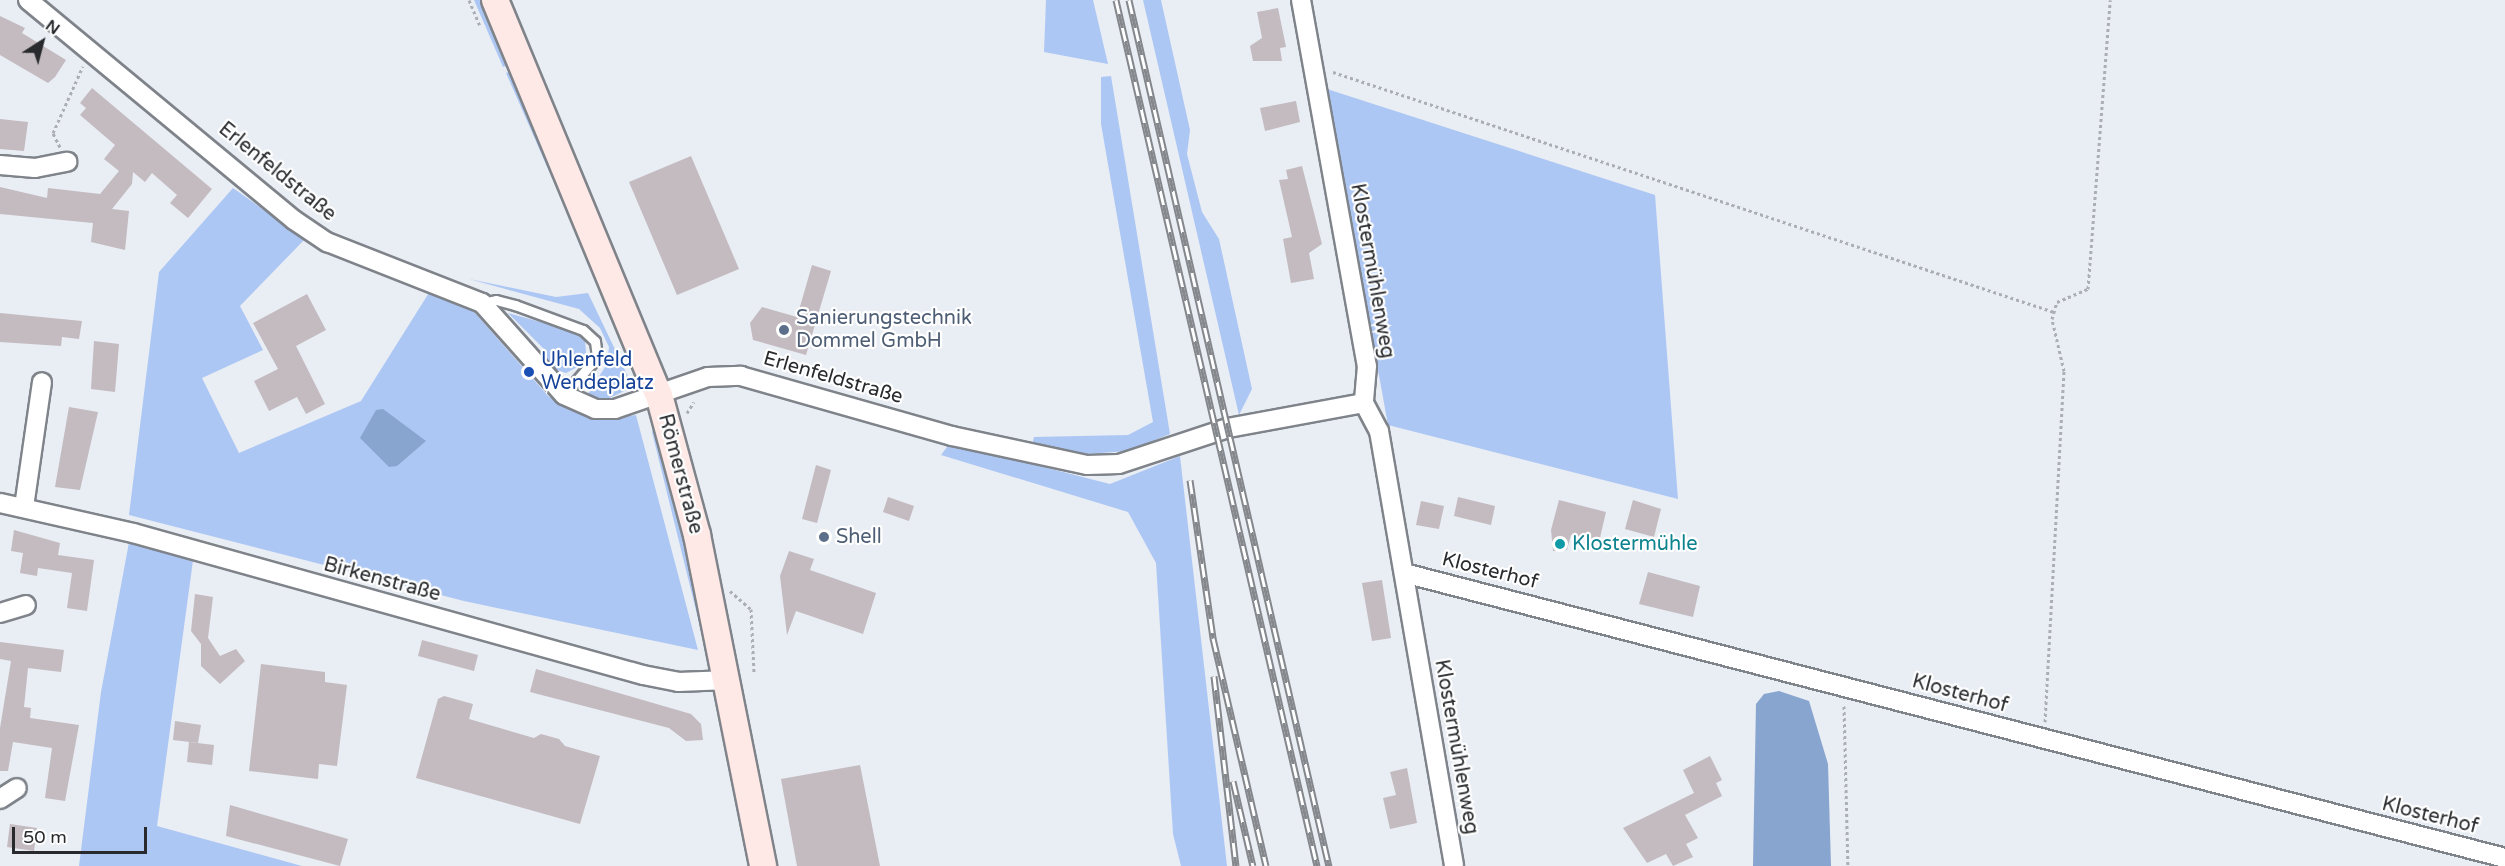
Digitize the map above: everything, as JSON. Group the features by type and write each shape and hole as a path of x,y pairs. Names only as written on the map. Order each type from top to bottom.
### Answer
{"main road":[{"name":"Römerstraße","path":"495,0 659,395 729,680 763,866"}],"street":[{"name":"Erlenfeldstraße","path":"28,0 91,49 302,226 327,242 482,303 564,394 595,410 659,395 708,377 741,376 952,436 1087,465 1119,464 1228,428 1364,403"},
{"name":"Klostermühlenweg","path":"1301,0 1367,366 1364,403 1379,431 1454,866"},
{"path":"0,165 35,168 68,162"},
{"path":"24,507 42,382"},
{"name":"Birkenstraße","path":"0,503 24,507 643,675 678,682 729,680"},
{"name":"Klosterhof","path":"1404,573 2505,858"},
{"path":"0,613 26,605"},
{"path":"0,799 17,788"}],"lane":[{"path":"482,303 515,305 583,330 595,341 597,357 564,394"}],"path":[{"path":"2044,739 2064,398 2054,312 2057,302 2088,289 2110,0"},
{"path":"68,162 53,133 91,49"},
{"path":"1312,65 2054,312"},
{"path":"686,417 697,399"},
{"path":"727,579 730,590 751,609 754,673"},
{"path":"1844,708 1848,866"}],"shaded area":[{"path":"474,0 485,0 512,64 503,67"},
{"path":"1046,0 1093,0 1108,64 1044,52"},
{"path":"1143,0 1161,0 1190,130 1187,154 1202,212 1219,239 1252,389 1239,415"},
{"path":"514,70 634,365 506,73"},
{"path":"1111,76 1170,434 1128,451 1059,456 1031,449 1034,437 1128,435 1153,422 1101,124 1101,77"},
{"path":"1327,89 1655,195 1678,499 1388,425"},
{"path":"233,188 305,239 240,306 263,350 202,378 239,453 361,401 432,288 468,305 549,397 603,420 636,415 698,650 464,601 129,515 159,272"},
{"path":"469,279 556,297 588,293 633,387 601,402 586,397 607,364 609,347 600,328 579,309"},
{"path":"508,313 573,331 585,341 587,362 566,373 554,369 542,355 546,351"},
{"path":"383,409 426,441 397,466 389,467 360,438 376,410"},
{"path":"654,426 709,642 706,651 652,432"},
{"path":"950,443 1110,484 1180,456 1227,866 1181,866 1173,834 1156,563 1128,512 941,455"},
{"path":"130,537 194,553 157,826 302,866 79,866 101,692"},
{"path":"1779,691 1809,701 1828,764 1831,866 1753,866 1756,704 1764,694"}],"building":[{"path":"1278,8 1286,47 1280,48 1282,61 1253,61 1250,46 1262,38 1257,12"},
{"path":"0,16 25,28 22,33 66,60 55,77 48,83 0,55"},
{"path":"92,88 212,189 188,218 170,203 177,195 152,173 145,182 133,172 132,184 112,209 129,211 125,250 91,242 93,223 0,214 0,187 47,198 48,188 100,194 119,171 104,159 115,145 80,115 86,108 80,103"},
{"path":"1296,101 1300,122 1265,131 1260,108"},
{"path":"0,119 28,122 24,151 0,149"},
{"path":"691,156 739,269 677,295 629,182"},
{"path":"1302,166 1322,244 1309,253 1314,279 1291,283 1283,239 1292,237 1279,180 1288,179 1286,170"},
{"name":"Sanierungstechnik Dommel GmbH","path":"812,265 831,271 806,355 753,340 750,323 762,307 797,317"},
{"path":"307,294 326,330 296,346 325,404 306,414 297,397 269,411 254,381 278,369 253,323"},
{"path":"0,313 82,321 79,339 62,337 61,346 0,342"},
{"path":"94,341 119,344 115,392 91,389"},
{"path":"69,407 98,412 80,490 55,487"},
{"path":"816,465 831,470 817,523 802,519"},
{"path":"888,497 914,506 909,521 883,512"},
{"path":"1458,497 1495,506 1491,525 1454,516"},
{"path":"1559,500 1606,512 1599,542 1571,535 1567,550 1553,551 1551,530"},
{"path":"1633,500 1661,509 1654,537 1625,529"},
{"path":"1421,501 1444,506 1439,529 1416,525"},
{"path":"14,530 60,543 58,555 94,560 87,611 67,608 72,573 38,568 37,576 20,573 23,553 11,551"},
{"path":"789,551 814,559 810,570 876,593 863,634 796,611 787,635 780,576"},
{"path":"1648,572 1700,586 1693,617 1639,604"},
{"path":"1382,580 1391,638 1372,641 1362,583"},
{"path":"195,594 213,597 208,638 220,656 236,649 245,661 220,684 201,666 201,644 191,631"},
{"path":"422,640 478,655 474,671 418,656"},
{"path":"0,642 64,650 61,672 28,668 24,707 31,708 30,718 79,725 65,801 45,798 52,748 13,742 8,771 0,771 0,728 11,661 0,659"},
{"path":"261,664 325,672 325,682 347,685 337,766 319,764 318,779 249,771"},
{"path":"536,669 691,714 701,724 703,740 686,741 669,728 530,692"},
{"path":"444,696 473,704 469,719 534,738 541,734 559,739 565,746 600,756 580,824 416,778 438,699"},
{"path":"175,721 201,725 198,743 173,740"},
{"path":"189,742 214,745 212,765 187,762"},
{"path":"1710,756 1722,780 1716,783 1722,796 1685,815 1698,838 1686,844 1693,857 1673,866 1666,854 1647,863 1623,828 1694,793 1683,770"},
{"path":"860,765 880,866 797,866 781,779"},
{"path":"1407,768 1417,823 1390,829 1383,798 1396,795 1390,772"},
{"path":"230,805 348,839 340,866 226,836"},
{"path":"10,824 37,828 34,851 7,847"}],"railway":[{"path":"1116,0 1317,866"},
{"path":"1129,0 1329,866"},
{"path":"1190,480 1213,638 1266,866"},
{"path":"1214,676 1236,866"},
{"path":"1233,781 1253,866"}],"place":[{"name":"Sanierungstechnik Dommel GmbH","path":"784,330"},
{"name":"Uhlenfeld Wendeplatz","path":"529,372"},
{"name":"Shell","path":"824,537"},
{"name":"Klostermühle","path":"1560,544"}]}
